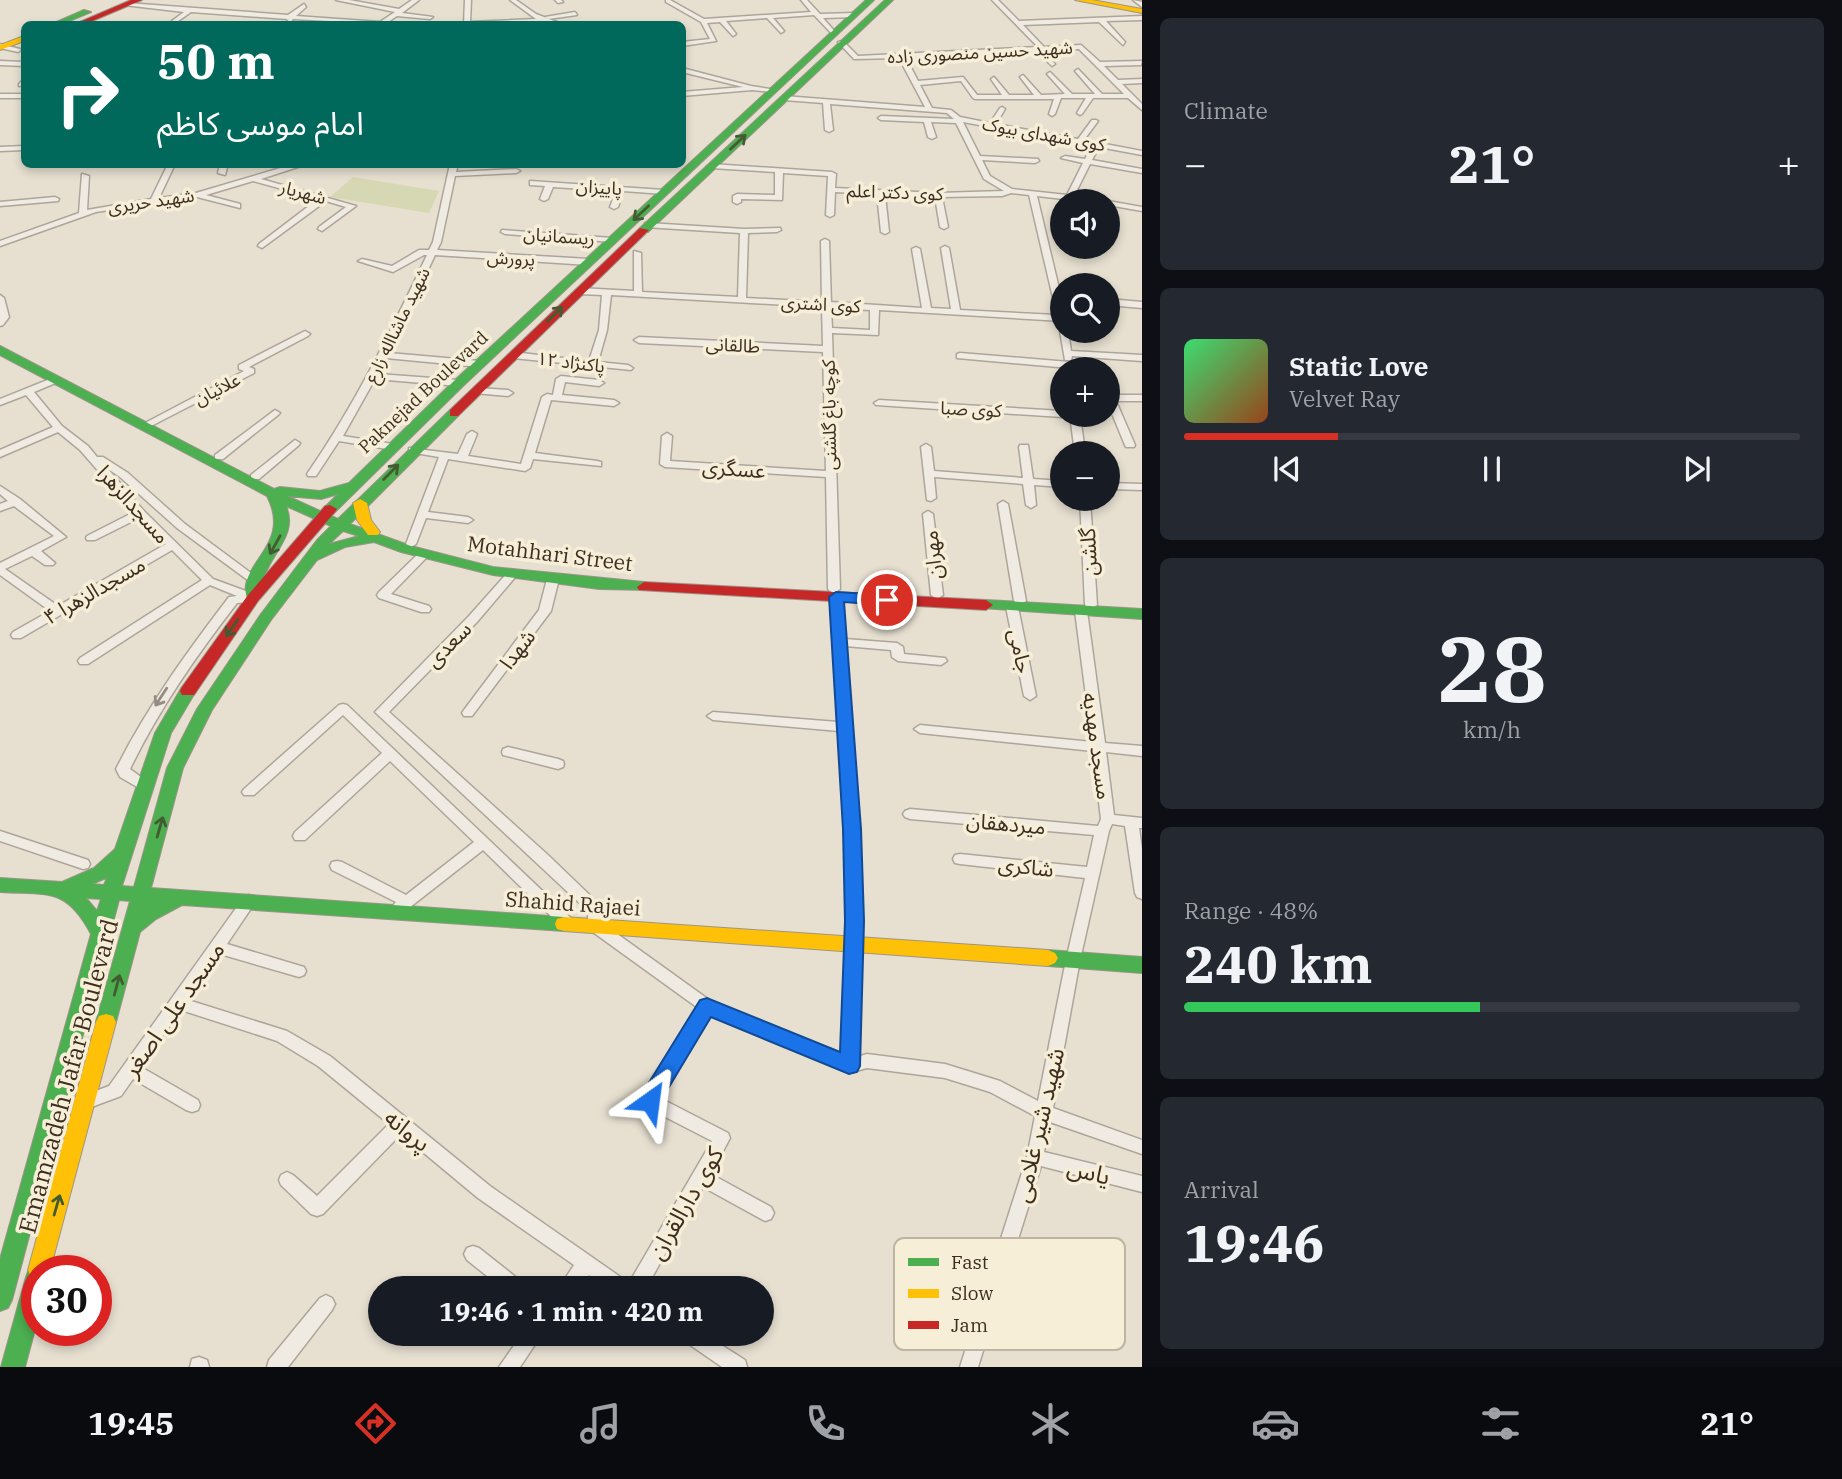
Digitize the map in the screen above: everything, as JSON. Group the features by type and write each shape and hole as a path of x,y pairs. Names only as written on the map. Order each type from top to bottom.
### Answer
{"main road":[{"name":"Paknejad Boulevard","path":"111,891 163,733 195,680 253,598 323,515 470,373 664,192 778,94 863,10 889,0"},
{"path":"1079,0 1142,11"},
{"path":"1115,0 1142,5"},
{"path":"66,21 127,2"},
{"path":"86,21 127,2"},
{"name":"Paknejad Boulevard","path":"142,893 175,768 188,738 222,680 307,561 340,523 413,450 711,166 778,94"},
{"name":"Motahhari Street","path":"0,347 219,457 275,491"},
{"name":"Motahhari Street","path":"0,347 55,380 323,515 417,549 513,573 599,584 937,596 1016,604"},
{"path":"470,373 492,376"},
{"path":"253,598 253,579 279,539 283,527 283,512 275,491 321,495 356,482"},
{"path":"307,561 342,543 373,535 364,520 360,503"},
{"name":"Motahhari Street","path":"417,549 485,563 544,570 1142,614"},
{"name":"Motahhari Street","path":"1086,608 1142,608"},
{"path":"101,936 87,909 63,889 100,873 114,861 124,847"},
{"path":"149,867 155,880 168,890 184,896"},
{"name":"Shahid Rajaei","path":"0,885 249,901 401,906 568,924 1142,965"},
{"name":"Emamzadeh Jafar Boulevard","path":"0,1300 101,936 111,891"},
{"name":"Emamzadeh Jafar Boulevard","path":"42,1255 142,893"},
{"path":"133,927 149,914 184,896"},
{"path":"96,954 105,945 113,943 123,945 126,953"},
{"path":"13,1367 21,1337"}],"street":[{"path":"339,0 430,17"},
{"path":"367,5 375,0"},
{"path":"386,21 416,0"},
{"path":"467,21 468,0"},
{"path":"513,0 520,7 549,21"},
{"path":"804,0 837,38"},
{"path":"995,0 1052,64"},
{"path":"1136,0 1142,5"},
{"path":"668,1 703,21 714,40 686,44"},
{"path":"127,2 290,21 304,6"},
{"path":"175,21 190,10"},
{"path":"703,21 863,10"},
{"path":"526,21 575,14"},
{"path":"768,16 781,31"},
{"path":"1017,23 1142,18"},
{"path":"721,19 733,34"},
{"path":"1101,20 1123,43"},
{"name":"شهید حسین منصوری زاده","path":"837,38 856,58 1081,47 1141,105"},
{"path":"901,55 929,108"},
{"path":"1098,64 1141,63"},
{"path":"686,71 743,83 778,94 826,101 949,111"},
{"path":"1078,71 1100,96"},
{"path":"1050,74 1070,96"},
{"path":"1023,77 1039,96"},
{"path":"916,83 962,79 975,97 1130,96"},
{"path":"994,79 1007,97"},
{"path":"1116,82 1142,81"},
{"path":"686,94 752,88"},
{"path":"0,96 21,96"},
{"path":"1026,109 1030,96"},
{"path":"1052,114 1058,96"},
{"path":"1080,113 1091,96"},
{"path":"993,105 995,97"},
{"path":"826,101 829,130"},
{"path":"992,125 1002,109"},
{"name":"کوی شهدای بیوک","path":"949,111 958,120 1142,153"},
{"path":"881,118 958,120 987,177 1010,191"},
{"path":"927,120 932,137"},
{"path":"1080,141 1094,121"},
{"path":"1074,189 1097,144"},
{"path":"0,149 21,148"},
{"path":"979,158 1035,161"},
{"path":"1065,159 1142,171"},
{"name":"کوی دکتر اعلم","path":"711,166 832,174 831,190 938,195 1002,194 1010,191 1050,194"},
{"path":"153,201 170,168"},
{"path":"264,168 265,176"},
{"name":"شهید حریری","path":"0,244 83,214 197,195 291,168"},
{"path":"453,169 516,171"},
{"name":"شهید ماشااله زارع","path":"312,474 339,438 374,376 432,253 453,169"},
{"path":"737,202 737,196 779,198 779,171"},
{"path":"83,214 85,176"},
{"name":"شهریار","path":"253,179 352,206 322,229"},
{"name":"پاییزان","path":"533,183 664,192"},
{"path":"544,199 550,184"},
{"path":"614,207 620,189"},
{"path":"830,215 831,190"},
{"path":"881,191 885,232"},
{"path":"1032,192 1053,273"},
{"path":"197,195 237,206"},
{"path":"938,195 944,227"},
{"path":"262,246 325,198"},
{"path":"0,204 55,199"},
{"path":"1120,205 1142,209"},
{"path":"648,225 744,231 777,229"},
{"path":"742,300 744,231"},
{"name":"ریسمانیان","path":"505,232 613,240"},
{"name":"کوچه باغ گلشنی","path":"825,241 835,593"},
{"path":"945,248 956,312"},
{"path":"916,249 927,310"},
{"path":"362,261 393,269 422,253 432,253"},
{"name":"پرورش","path":"432,253 589,262"},
{"path":"637,253 638,294"},
{"name":"کوی اشتری","path":"579,291 1050,317"},
{"path":"593,365 603,330 607,292"},
{"path":"0,299 5,317 0,323"},
{"path":"1120,303 1142,304"},
{"path":"827,330 875,333 874,307"},
{"name":"علائیان","path":"150,423 251,371 242,368 304,334"},
{"name":"طالقانی","path":"639,340 828,349"},
{"path":"1066,343 1068,357"},
{"path":"1067,353 1142,358"},
{"path":"384,355 470,373"},
{"name":"پاکنژاد ۱۲","path":"513,355 628,368"},
{"path":"960,356 1050,365"},
{"path":"374,376 470,373"},
{"path":"413,450 525,468 561,379 599,383"},
{"path":"0,402 55,380"},
{"name":"مسجدالزهرا","path":"28,391 59,428 84,449 140,513 209,580 253,598"},
{"path":"477,391 508,393"},
{"path":"552,398 614,403"},
{"path":"1120,398 1142,398"},
{"name":"کوی صبا","path":"879,403 1050,413"},
{"path":"219,457 275,414"},
{"path":"1120,423 1130,445"},
{"path":"0,454 59,428"},
{"path":"461,459 472,434"},
{"name":"عسگری","path":"667,436 665,464 831,474"},
{"path":"339,438 393,447"},
{"path":"255,477 295,443"},
{"path":"926,447 931,498"},
{"path":"1024,447 1031,505"},
{"path":"84,449 124,475 181,526 253,579"},
{"path":"425,609 383,594 417,549 422,514 444,456"},
{"path":"529,456 597,464"},
{"path":"929,474 1050,483"},
{"path":"1120,486 1142,487"},
{"path":"0,489 61,537 0,569 57,611"},
{"path":"0,508 16,501"},
{"name":"جامی","path":"1003,505 1030,696"},
{"name":"گلشن","path":"1085,511 1086,608"},
{"path":"91,538 140,513"},
{"name":"مهران","path":"928,513 937,596"},
{"path":"422,514 468,520"},
{"name":"مسجدالزهرا ۴","path":"17,635 171,545"},
{"path":"33,551 49,563"},
{"name":"سعدی","path":"513,573 473,619 381,712 445,773 541,854 595,909 595,926"},
{"name":"شهدا","path":"468,713 545,611 553,579"},
{"path":"84,661 209,580"},
{"path":"835,593 852,829 855,944 849,1066"},
{"path":"144,786 125,774 123,769 145,722 178,671 233,600 253,598"},
{"name":"مسجد مهدیه","path":"1073,960 1105,825 1086,608"},
{"path":"839,642 897,647 898,657 941,661"},
{"path":"248,792 343,708 568,924"},
{"path":"713,716 845,727"},
{"path":"920,729 1142,751"},
{"path":"508,752 558,764"},
{"path":"300,836 390,754"},
{"name":"میردهقان","path":"910,814 1105,825 1136,823"},
{"path":"1136,823 1142,893"},
{"path":"0,836 83,864"},
{"path":"337,866 401,906 484,842"},
{"name":"شاکری","path":"960,859 1092,873"},
{"name":"مسجد علی اصغر","path":"86,1102 115,1091 249,901"},
{"path":"595,926 707,1006 849,1066 867,1061 944,1071 994,1086 1043,1112 1142,1147"},
{"path":"216,947 299,971"},
{"name":"شهید شیر غلامی","path":"1010,1238 1035,1157 1073,960"},
{"name":"پروانه","path":"178,1003 282,1036 324,1061 484,1192 606,1276"},
{"name":"کوی دارالقران","path":"643,1276 722,1138 650,1101 707,1006"},
{"path":"131,1070 192,1105"},
{"path":"287,1180 317,1208 400,1123"},
{"name":"یاس","path":"1035,1157 1142,1184"},
{"path":"701,1177 765,1213"},
{"path":"473,1254 501,1276"},
{"path":"577,1276 587,1262"},
{"path":"276,1367 327,1304"},
{"path":"508,1367 524,1346"},
{"path":"707,1346 738,1367"},
{"name":"شهید شیر غلامی","path":"969,1367 974,1350"}],"green space":[{"path":"353,177 439,191 429,213 330,197"}],"traffic: fast":[{"path":"330,509 459,383 870,0"},
{"path":"644,230 889,0"},
{"path":"64,21 87,12"},
{"path":"0,350 313,515 406,549 493,571 644,587"},
{"path":"106,1022 175,768 205,709 266,617 322,543 454,413"},
{"path":"280,491 321,495 347,486"},
{"path":"253,598 260,569 280,535 283,523 281,510 273,495"},
{"path":"315,556 342,543 370,539"},
{"path":"986,605 1142,614"},
{"path":"0,1300 124,847 163,733 188,691"},
{"path":"69,887 100,873 119,854"},
{"path":"0,885 564,924"},
{"path":"63,889 87,909 101,936"},
{"path":"133,927 149,914 181,897"},
{"path":"1048,958 1142,965"},
{"path":"13,1367 21,1337"}],"traffic: slow":[{"path":"1079,0 1142,11"},
{"path":"0,48 21,39"},
{"path":"360,503 364,520 373,532"},
{"path":"564,924 1048,958"},
{"path":"43,1255 106,1022"}],"traffic: jam":[{"path":"86,21 138,0"},
{"path":"454,413 644,230"},
{"path":"188,691 253,598 330,509"},
{"path":"644,587 986,605"}],"route":[{"path":"650,1101 707,1006 849,1066 855,921 852,829 836,597 887,600"}]}
